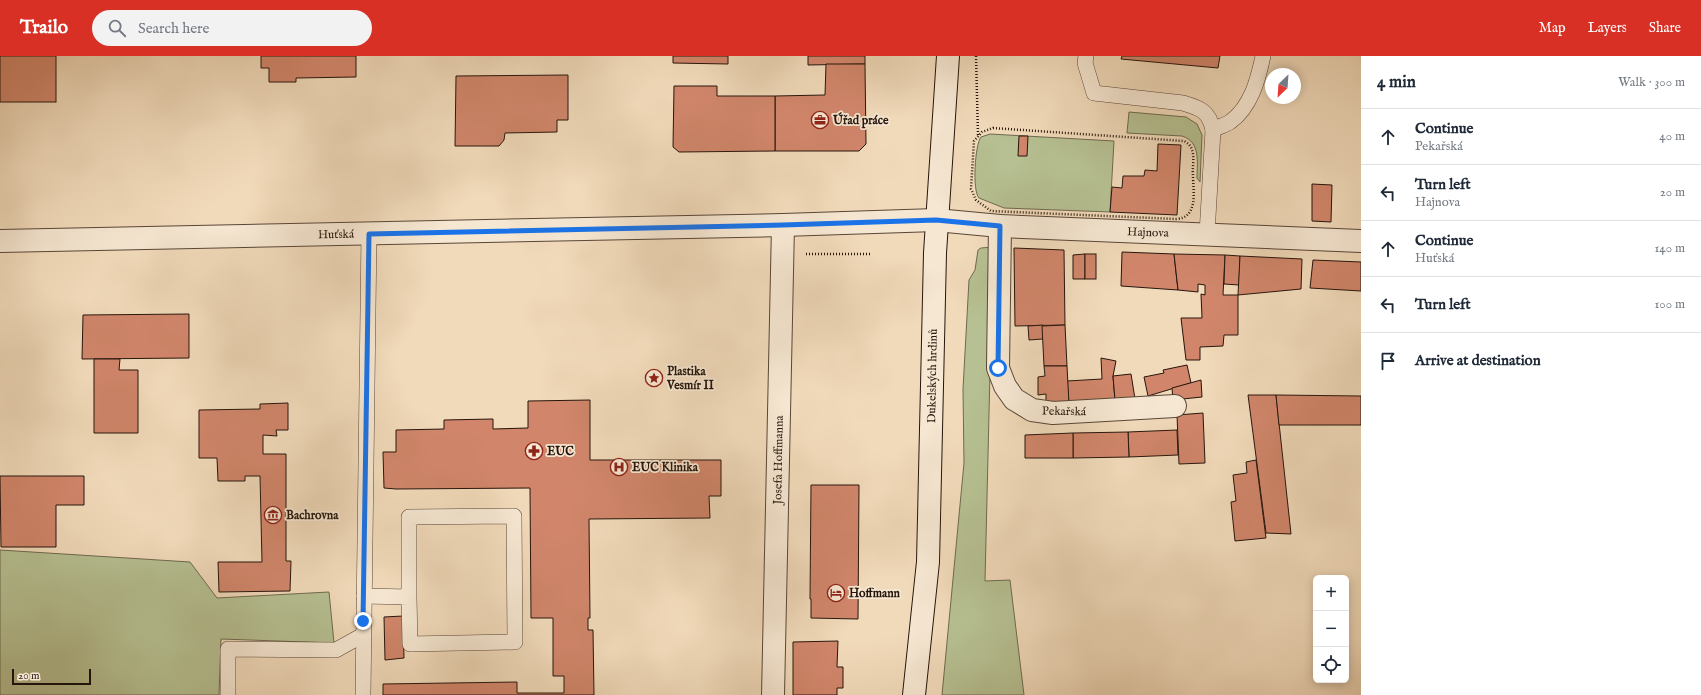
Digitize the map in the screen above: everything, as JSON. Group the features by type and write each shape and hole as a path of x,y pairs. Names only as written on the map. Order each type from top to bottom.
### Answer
{"street":[{"name":"Dukelských hrdinů","path":"914,695 928,562 936,220 948,56"},
{"name":"Huťská","path":"0,241 783,225 936,220"},
{"name":"Hajnova","path":"936,220 1000,226 1361,242"},
{"name":"Josefa Hoffmanna","path":"773,695 783,225"},
{"name":"Pekařská","path":"1000,226 998,368 1005,386 1014,399 1032,410 1053,413 1175,406"}],"lane":[{"path":"1086,56 1085,63 1094,93 1183,103 1204,111 1211,120 1213,130 1207,234"},
{"path":"1213,130 1230,122 1244,107 1254,89 1264,56"},
{"path":"362,695 369,234"},
{"path":"514,516 515,642 410,644 408,597 409,517 514,516"},
{"path":"364,596 408,597"},
{"path":"228,695 228,649 336,650 363,635"}],"path":[{"path":"976,56 978,135 974,145 971,189 976,200 991,210 1176,219 1185,217 1191,210 1194,182 1193,152 1191,147 1184,141 999,128 988,130 978,135"},
{"path":"802,254 872,254"}],"green space":[{"path":"1129,112 1186,117 1197,124 1202,135 1200,182 1197,178 1197,153 1192,143 1188,139 1182,136 1127,133"},
{"path":"990,134 1114,141 1110,212 1004,208 979,198 977,194 975,177 977,148 981,137"},
{"path":"993,247 985,581 1010,580 1024,695 942,695 964,463 963,389 969,280 975,270 978,250 981,248"},
{"path":"0,550 190,562 217,598 329,592 334,643 221,639 219,695 0,695"}],"building":[{"path":"0,56 56,56 56,102 0,102"},
{"path":"261,56 356,56 356,77 296,78 296,82 269,82 269,68 261,68"},
{"path":"673,56 728,56 728,64 673,63"},
{"path":"808,56 865,56 865,64 808,65"},
{"path":"1122,56 1220,56 1218,68 1121,59"},
{"name":"Úřad práce","path":"826,64 865,64 866,144 859,151 775,151 775,96 825,95"},
{"path":"568,75 568,120 557,120 557,132 505,133 504,140 499,146 455,146 456,76"},
{"path":"674,86 717,86 717,96 775,96 775,151 679,152 673,147"},
{"path":"1019,136 1028,136 1027,156 1018,156"},
{"path":"1158,144 1181,145 1177,215 1110,212 1112,187 1122,188 1123,176 1144,176 1145,170 1157,171"},
{"path":"1312,184 1332,185 1331,222 1312,221"},
{"path":"1014,248 1064,250 1065,325 1015,326"},
{"path":"1122,252 1174,254 1178,290 1121,286"},
{"path":"1085,254 1085,279 1073,279 1073,255"},
{"path":"1085,254 1096,254 1096,279 1085,279"},
{"path":"1174,254 1225,255 1223,295 1238,295 1238,335 1224,335 1223,346 1200,347 1200,360 1186,360 1181,318 1202,318 1201,294 1205,295 1205,285 1198,284 1198,292 1178,290"},
{"path":"1225,255 1240,256 1239,285 1224,284"},
{"path":"1240,256 1302,259 1301,289 1238,295"},
{"path":"1313,260 1361,262 1361,291 1310,288"},
{"path":"189,314 189,358 82,359 83,315"},
{"path":"1043,325 1043,339 1029,340 1028,326"},
{"path":"1065,325 1067,366 1044,366 1042,326"},
{"path":"1101,358 1116,361 1113,376 1115,400 1069,404 1067,381 1102,379"},
{"path":"94,359 120,359 119,370 138,370 138,433 94,433"},
{"path":"1187,365 1191,383 1148,396 1144,377 1164,373 1163,370"},
{"path":"1044,366 1067,366 1069,404 1046,406 1046,394 1038,395 1038,377 1045,376"},
{"path":"1131,374 1135,399 1115,400 1113,376"},
{"path":"1201,380 1202,397 1173,400 1172,388"},
{"path":"1248,395 1276,395 1291,534 1266,533"},
{"path":"1276,395 1361,396 1361,425 1279,425"},
{"path":"590,400 590,460 721,460 721,496 709,496 710,518 589,519 590,618 588,618 588,630 593,630 594,695 383,695 383,684 517,682 517,693 564,693 564,676 553,676 553,618 531,618 530,488 384,488 383,452 396,452 396,430 444,429 444,420 493,419 493,429 528,428 528,401"},
{"name":"Bachrovna","path":"288,403 288,430 276,430 277,436 263,435 263,454 286,454 286,561 291,561 290,591 219,592 218,562 262,562 260,476 245,476 245,481 218,481 217,458 199,458 199,410 260,409 260,404"},
{"path":"1203,413 1205,463 1179,464 1177,415"},
{"path":"1177,430 1178,455 1129,457 1128,432"},
{"path":"1128,432 1129,457 1073,458 1073,433"},
{"path":"1073,433 1073,458 1025,458 1025,435"},
{"path":"1256,460 1266,538 1235,541 1231,502 1236,501 1233,475 1247,473 1246,462"},
{"path":"0,476 84,476 84,505 56,505 56,547 1,547"},
{"path":"811,485 859,485 858,619 811,618"},
{"path":"403,616 404,658 385,660 384,617"},
{"path":"838,641 837,667 843,667 843,688 837,688 837,695 793,695 793,642"}],"place":[{"name":"Úřad práce","path":"820,120"},
{"name":"Plastika Vesmír II","path":"654,378"},
{"name":"EUC","path":"534,451"},
{"name":"EUC Klinika","path":"619,467"},
{"name":"Bachrovna","path":"273,515"},
{"name":"Hoffmann","path":"836,593"}],"route":[{"path":"363,621 369,234 783,225 936,220 1000,226 998,368"}]}
